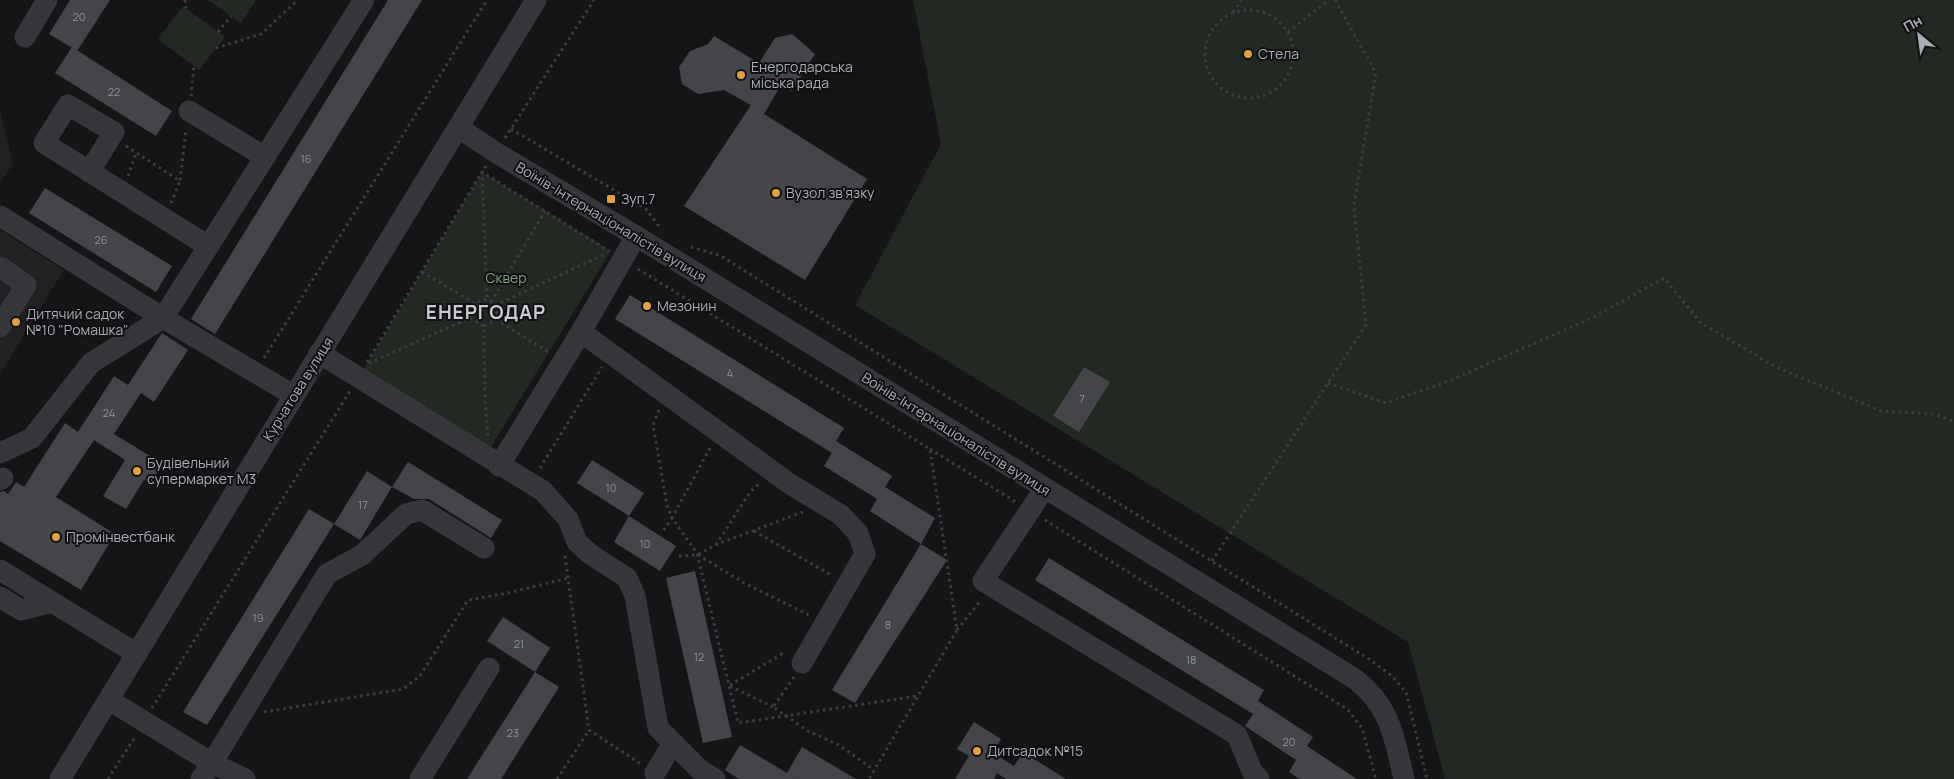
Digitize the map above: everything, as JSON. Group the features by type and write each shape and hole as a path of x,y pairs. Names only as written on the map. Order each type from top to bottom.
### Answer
{"street":[{"path":"0,453 32,438 91,363 164,318 364,0"},
{"name":"Курчатова вулиця","path":"60,779 536,0"},
{"path":"25,36 42,2"},
{"path":"89,172 114,132 68,105 44,143 89,172 208,246"},
{"path":"189,111 264,157"},
{"name":"Воїнів-Інтернаціоналістів вулиця","path":"459,128 495,152 636,236 1326,661 1370,690 1388,716 1404,779"},
{"path":"0,216 164,318 293,395"},
{"path":"499,466 581,332 617,255 636,236"},
{"path":"0,268 26,285 0,327"},
{"path":"581,332 774,472 841,514 858,532 865,554 802,662"},
{"path":"319,354 543,492 568,519 577,542 590,554 627,578 635,596 658,728 700,770 715,779"},
{"path":"1045,488 984,581 1237,735 1253,776"},
{"path":"207,771 327,574 362,555 406,514 422,510 484,548"},
{"path":"0,570 137,654"},
{"path":"0,597 21,610 52,602"},
{"path":"420,779 489,668"},
{"path":"109,700 144,721 207,771 245,779"},
{"path":"654,773 673,743"}],"path":[{"path":"185,0 186,8"},
{"path":"216,48 261,34 298,0"},
{"path":"255,373 486,0"},
{"path":"470,318 366,364 482,172 594,0"},
{"path":"1233,12 1242,0"},
{"path":"1288,32 1329,0"},
{"path":"1212,561 1366,325 1354,205 1376,73 1335,0"},
{"path":"1247,9 1261,11 1275,17 1288,32 1292,42 1294,57 1290,72 1282,84 1270,94 1255,98 1240,98 1226,92 1215,83 1208,71 1204,58 1206,43 1211,30 1220,20 1233,12 1247,9"},
{"path":"218,32 231,16"},
{"path":"164,218 180,181 194,66"},
{"path":"511,129 646,209 666,235"},
{"path":"111,137 180,181"},
{"path":"122,192 136,153"},
{"path":"482,172 930,448 1347,709 1362,728 1376,779"},
{"path":"482,172 487,299"},
{"path":"491,302 545,211"},
{"path":"687,246 721,256 1369,659 1401,685 1409,701 1427,779"},
{"path":"496,305 617,255"},
{"path":"422,272 474,303 487,299"},
{"path":"1328,383 1386,403 1449,381 1592,318 1664,278 1701,323 1776,367 1881,411 1933,414 1954,421"},
{"path":"487,299 496,305"},
{"path":"470,318 474,303"},
{"path":"496,305 497,320"},
{"path":"470,318 484,326"},
{"path":"484,326 497,320"},
{"path":"497,320 563,362"},
{"path":"484,326 487,433 499,466"},
{"path":"530,484 611,354"},
{"path":"108,779 358,378"},
{"path":"666,394 653,425 667,504 672,518 697,555 738,723 918,696"},
{"path":"662,533 719,432"},
{"path":"930,448 957,630"},
{"path":"715,545 750,492 774,472"},
{"path":"679,556 697,555 715,545 794,517 821,503"},
{"path":"753,531 848,584"},
{"path":"557,779 589,730 564,549"},
{"path":"697,555 746,584 772,595 799,611 826,622"},
{"path":"240,716 403,689 420,676 468,600 508,593 568,578"},
{"path":"869,779 957,630 992,586"},
{"path":"730,685 782,654 802,662 792,681 773,707"},
{"path":"730,685 773,707 808,731 839,745 874,770"},
{"path":"589,730 654,773"}],"shaded area":[{"path":"0,110 13,164 0,183"},
{"name":"Дитячий садок №10 \"Ромашка\"","path":"0,230 64,270 0,374"}],"green space":[{"path":"208,0 256,0 241,23"},
{"path":"913,0 1954,0 1954,779 1445,779 1408,642 855,305 941,144"},
{"path":"183,6 225,37 199,70 158,39"},
{"name":"Сквер","path":"482,172 611,251 489,450 362,372"}],"building":[{"path":"70,0 110,0 77,51 49,34"},
{"path":"388,0 422,0 215,334 191,319"},
{"name":"Вузол зв'язку","path":"792,34 815,54 792,91 781,85 764,114 867,179 805,280 684,206 751,105 724,90 698,94 682,84 679,67 690,51 708,44 714,36 759,63 775,38"},
{"path":"72,47 172,111 156,136 55,73"},
{"path":"45,188 172,266 156,292 29,213"},
{"path":"630,295 844,428 836,441 892,476 885,487 935,518 921,544 870,511 877,499 824,466 832,453 615,319"},
{"path":"162,333 188,350 154,402 141,393 114,434 160,462 154,485 144,480 126,509 103,496 125,460 94,440 56,497 115,534 81,590 0,541 0,492 4,491 8,494 16,482 24,487 65,423 78,432 114,376 128,385"},
{"path":"1084,367 1110,382 1079,432 1053,416"},
{"path":"592,460 644,493 629,516 577,483"},
{"path":"408,462 502,520 491,538 429,499 414,499 392,487"},
{"path":"367,471 392,487 360,540 334,524"},
{"path":"309,509 334,524 207,725 183,712"},
{"path":"629,516 676,546 660,571 614,542"},
{"path":"921,544 947,560 855,703 832,690"},
{"path":"1049,558 1264,690 1258,701 1313,737 1307,746 1357,779 1299,779 1289,772 1296,760 1245,726 1253,714 1035,580"},
{"path":"695,571 732,737 703,743 666,578"},
{"path":"503,617 550,648 535,672 487,641"},
{"path":"535,672 559,687 501,779 467,779"},
{"name":"Дитсадок №15","path":"974,722 1001,739 993,753 1014,766 1023,752 1066,779 1006,779 997,773 994,779 955,779 969,756 957,749"},
{"path":"740,745 797,779 739,779 725,770"},
{"path":"802,747 856,779 797,779 787,773"}],"place":[{"name":"Стела","path":"1248,54"},
{"name":"Енергодарська міська рада","path":"741,75"},
{"name":"Вузол зв'язку","path":"776,193"},
{"name":"Зуп.7","path":"611,199"},
{"name":"Мезонин","path":"647,306"},
{"name":"Дитячий садок №10 \"Ромашка\"","path":"16,322"},
{"name":"Будівельний супермаркет М3","path":"137,471"},
{"name":"Промінвестбанк","path":"56,537"},
{"name":"Дитсадок №15","path":"977,751"}],"district":[{"name":"ЕНЕРГОДАР","path":"486,312"}]}
